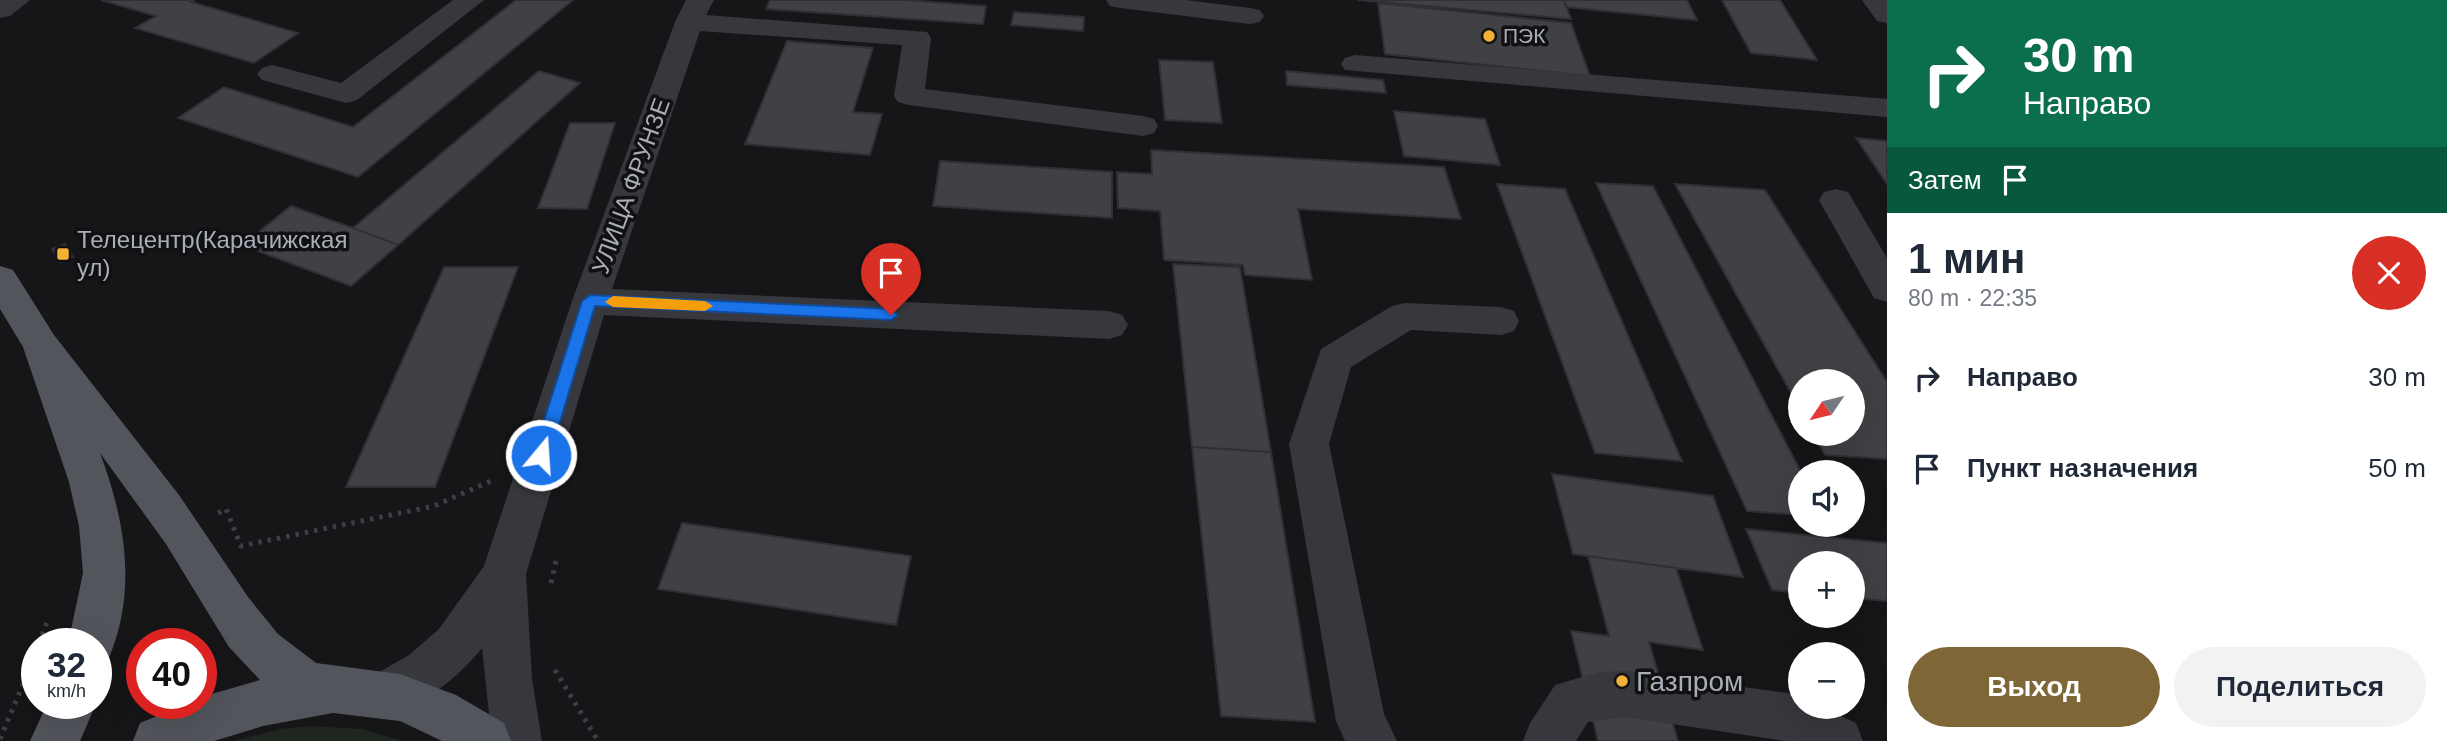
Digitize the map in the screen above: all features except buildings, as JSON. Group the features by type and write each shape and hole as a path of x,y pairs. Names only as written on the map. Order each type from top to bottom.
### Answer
{"main road":[{"path":"0,279 41,345 182,533 232,612 277,665 300,681 418,702 458,721 486,741"},
{"path":"41,345 90,482 102,526 105,573 94,628"},
{"path":"158,741 238,707 287,696 339,690"},
{"path":"55,741 65,719"}],"street":[{"path":"0,10 16,0"},
{"path":"272,74 346,94 470,0"},
{"path":"1119,0 1250,16"},
{"path":"1876,0 1887,15"},
{"path":"694,11 917,37 909,96 1143,126"},
{"name":"УЛИЦА ФРУНЗЕ","path":"504,574 590,301 694,11"},
{"path":"1355,64 1887,108"},
{"path":"1836,200 1887,289"},
{"path":"590,301 1110,325"},
{"path":"1372,741 1361,721 1309,444 1334,359 1405,316 1501,321"},
{"path":"386,695 417,680 442,661 481,613 504,574"},
{"path":"504,574 506,655 517,741"},
{"path":"1548,741 1572,702 1599,695 1626,694 1788,717 1838,741"}],"path":[{"path":"226,509 241,547 434,506 487,481 533,480"},
{"path":"550,589 558,548"},
{"path":"551,665 598,741"},
{"path":"0,739 21,689"}],"shaded area":[{"path":"309,726 362,729 403,741 233,741 281,729"}],"slow traffic":[{"path":"613,302 705,306"}],"place":[{"name":"ПЭК","path":"1489,36"},
{"name":"Телецентр(Карачижская ул)","path":"63,254"},
{"name":"Газпром","path":"1622,681"}],"route":[{"path":"541,455 590,301 891,315"}]}
